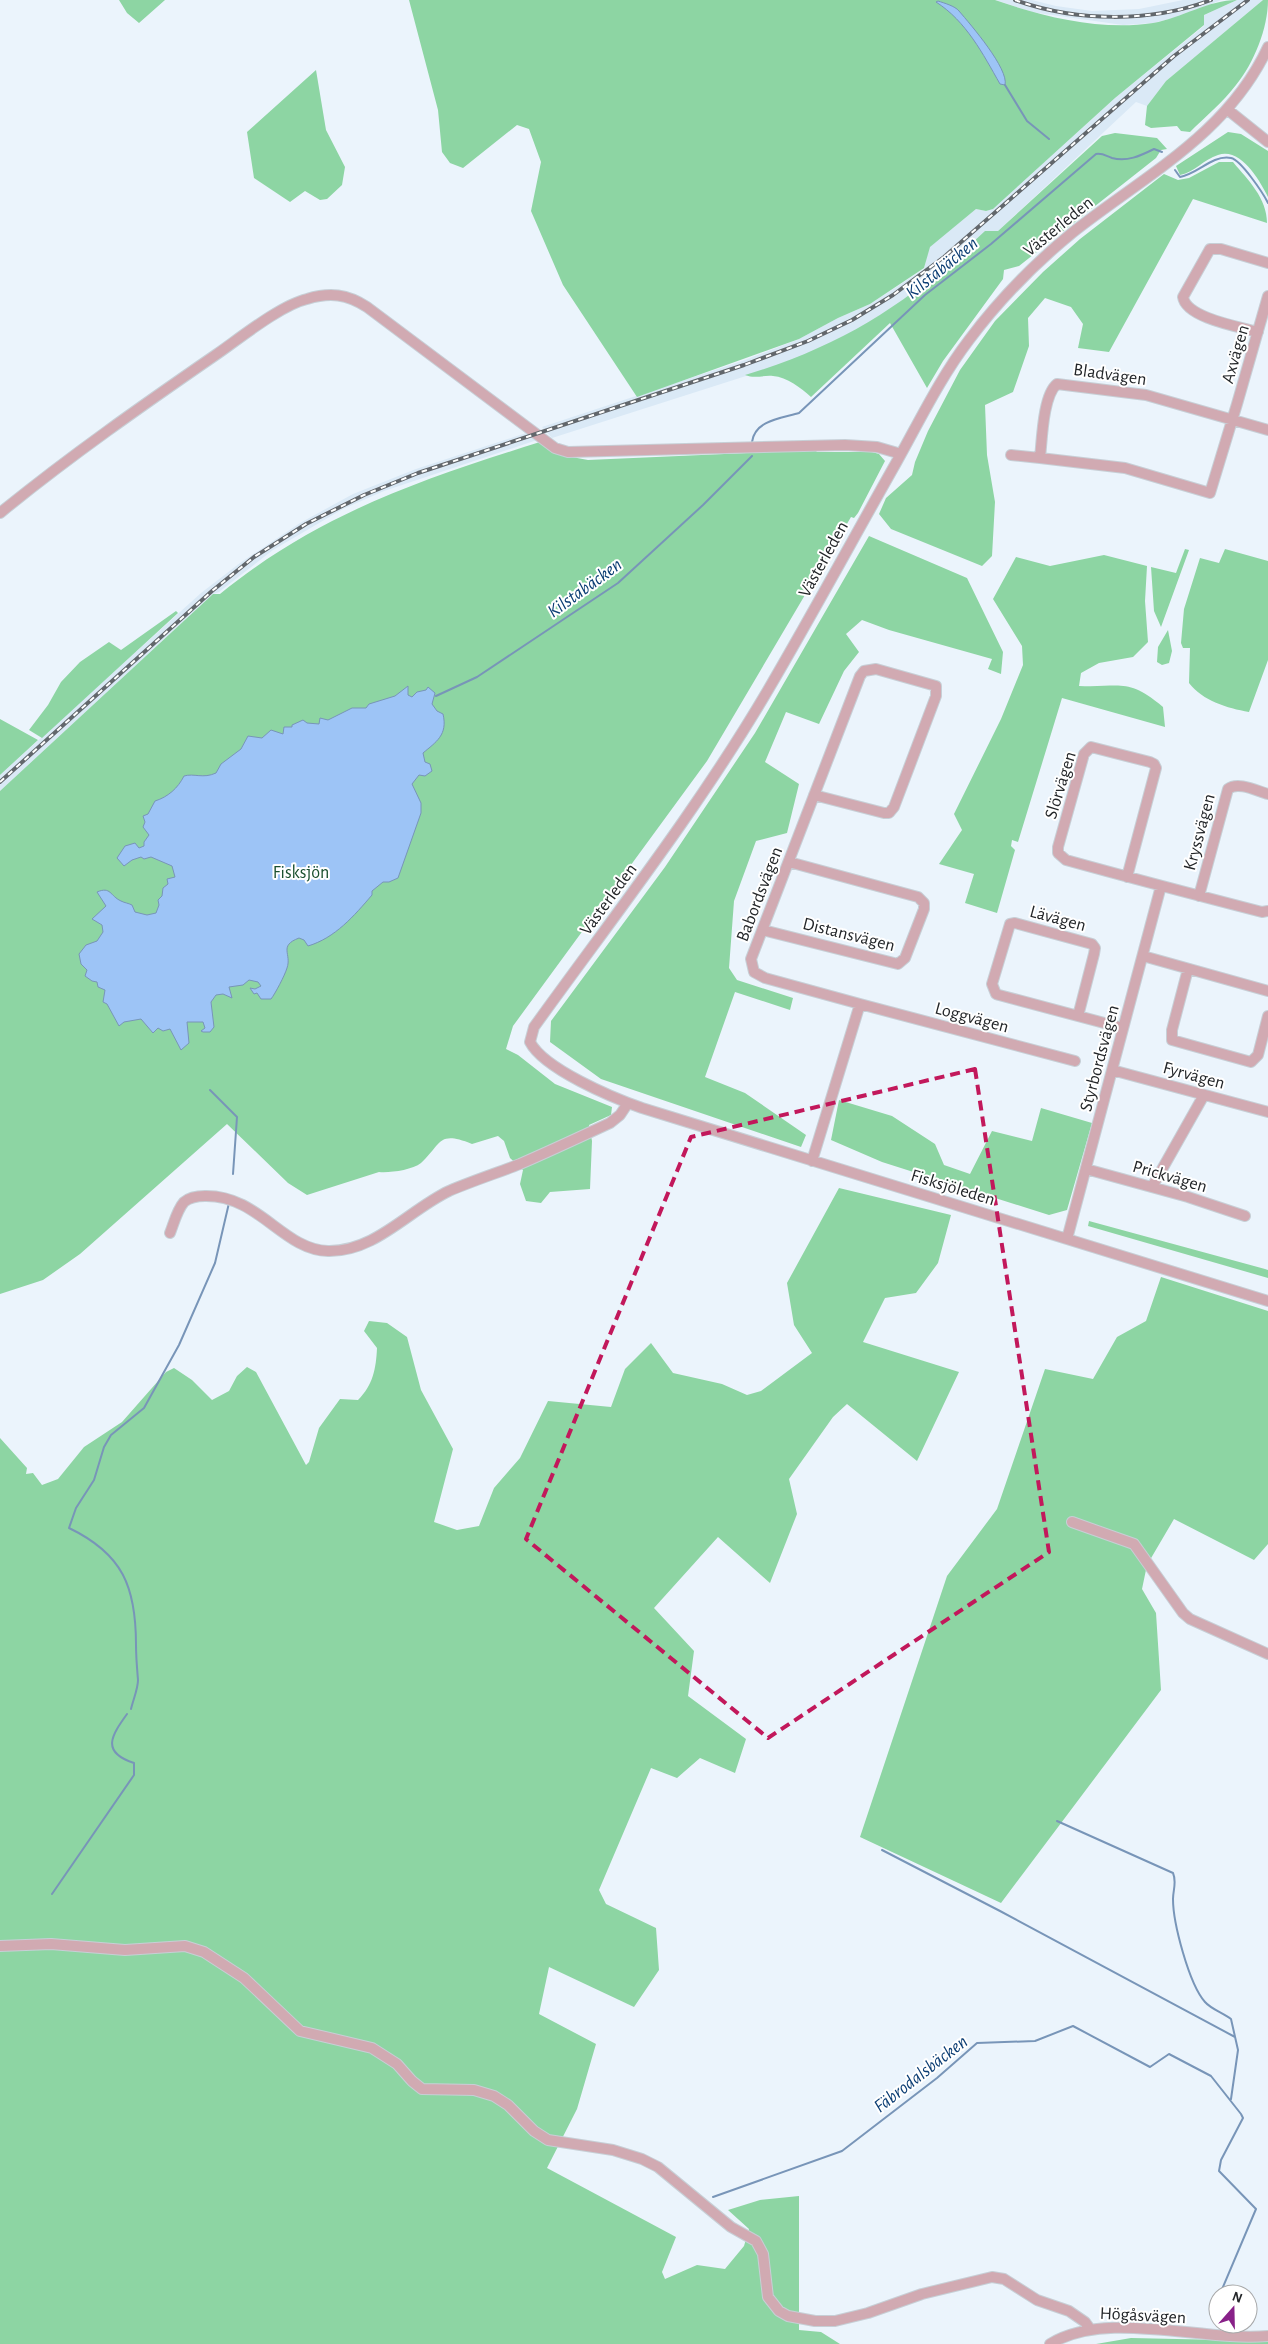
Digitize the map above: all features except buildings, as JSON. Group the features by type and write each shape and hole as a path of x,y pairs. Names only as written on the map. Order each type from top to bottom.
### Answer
{"street":[{"name":"Västerleden","path":"628,1103 601,1093 568,1074 537,1051 530,1042 530,1035 708,787 770,687 901,454 967,343 1015,284 1067,237 1173,158 1228,110 1248,85 1268,48"},
{"path":"1228,110 1268,142"},
{"path":"1258,332 1200,314 1187,306 1183,297 1210,249 1221,249 1268,263"},
{"path":"0,513 112,426 237,340 294,303 328,295 344,295 368,307 555,448 568,452 845,445 877,446 901,454"},
{"name":"Axvägen","path":"1040,458 1125,468 1210,493 1268,296"},
{"name":"Bladvägen","path":"1040,458 1045,413 1053,388 1058,384 1146,395 1232,420"},
{"path":"1232,420 1268,430"},
{"path":"1011,455 1040,458"},
{"name":"Babordsvägen","path":"814,795 890,813 894,807 936,696 936,686 876,669 864,671 814,795 751,959 752,967 759,976 860,1004"},
{"name":"Slörvägen","path":"1127,877 1156,768 1150,762 1091,747 1084,754 1058,854 1066,860 1127,877 1161,886"},
{"name":"Kryssvägen","path":"1199,896 1228,789 1237,786 1268,794"},
{"name":"Distansvägen","path":"763,930 898,964 905,958 924,908 924,903 918,897 789,862"},
{"name":"Kryssvägen","path":"1161,886 1262,912 1268,911"},
{"name":"Styrbordsvägen","path":"1067,1239 1161,886"},
{"name":"Lävägen","path":"1078,1016 1094,954 1092,944 1015,923 1010,924 992,984 993,990 999,995 1078,1016 1124,1028"},
{"path":"1143,956 1268,991"},
{"path":"1188,969 1172,1030 1172,1040 1251,1062 1258,1055 1268,1016"},
{"path":"812,1160 860,1004"},
{"name":"Loggvägen","path":"860,1004 1075,1061"},
{"name":"Fyrvägen","path":"1112,1070 1268,1112"},
{"path":"1152,1187 1204,1095"},
{"path":"170,1233 179,1210 187,1200 202,1196 216,1196 240,1202 301,1243 326,1251 346,1248 383,1234 448,1192 520,1164 610,1123 620,1116 628,1103"},
{"name":"Fisksjöleden","path":"628,1103 1268,1301"},
{"name":"Prickvägen","path":"1086,1170 1152,1187 1244,1216"},
{"path":"1072,1522 1134,1544 1183,1613 1190,1619 1268,1654"},
{"path":"0,1946 51,1944 125,1950 185,1946 204,1952 244,1978 300,2031 372,2048 397,2064 422,2089 474,2090 494,2096 508,2105 534,2131 548,2140 613,2150 642,2159 658,2167 731,2227 756,2242 763,2254 768,2297 778,2311 788,2316 815,2321 835,2321 868,2313 922,2294 992,2276 1004,2279 1037,2300 1069,2311 1085,2322 1090,2329"},
{"name":"Högåsvägen","path":"1050,2344 1068,2334 1090,2329 1268,2336"}],"highlighted area":[{"path":"975,1069 1049,1552 768,1738 526,1539 691,1137"}],"shaded area":[{"path":"996,0 1032,0 1056,6 1092,11 1139,9 1183,0 1221,0 1182,16 1153,23 1123,25 1031,12"},
{"path":"1237,0 1263,0 1166,81 1147,106 1136,102 998,231 905,300 845,337 790,362 552,438 542,427 745,360 799,339 838,318 870,304 924,269 929,247 976,209 986,211 993,209 1115,98 1204,26 1204,15"},
{"path":"529,432 537,440 384,491 343,509 273,550 219,592 213,594 0,791 0,775 201,593 240,563 300,523 353,494 416,469"}],"green space":[{"path":"119,0 165,0 139,23 127,13"},
{"path":"409,0 995,0 1033,12 1073,21 1093,24 1133,25 1164,21 1205,6 1237,0 1204,15 1204,25 1115,98 993,209 986,211 976,209 930,247 924,268 870,304 838,318 799,339 637,397 563,285 531,211 541,162 529,129 517,125 463,168 450,163 442,152 438,110"},
{"path":"1263,0 1268,0 1266,22 1259,45 1243,76 1225,97 1190,132 1181,131 1177,126 1151,128 1145,125 1147,106 1166,81"},
{"path":"316,70 326,130 345,167 342,185 327,199 320,200 305,191 290,202 254,178 247,132"},
{"path":"1228,132 1241,134 1268,151 1268,197 1249,167 1234,156 1226,154 1208,159 1180,175 1176,166"},
{"path":"1115,133 1157,138 1167,149 1161,150 1156,158 1019,266 1004,270 1003,279 943,361 927,388 890,323 811,397 783,378 745,375 814,350 845,335 902,300 930,279 985,231 998,231 1102,136"},
{"path":"1219,162 1233,162 1256,190 1264,205 1267,223 1193,199 1109,352 1078,348 1083,324 1071,307 1045,298 1028,318 1029,346 1013,392 985,405 987,455 995,502 992,556 982,566 891,529 879,514 886,498 912,475 915,462 928,431 960,370 995,321 1043,272 1080,239 1164,174 1178,180 1189,178"},
{"name":"Fisksjön","path":"540,442 561,455 588,460 815,450 817,452 872,452 879,454 885,461 858,513 854,518 851,517 707,761 513,1026 506,1049 518,1055 555,1084 612,1107 611,1115 589,1125 592,1141 590,1189 550,1192 541,1203 526,1201 520,1184 523,1170 510,1158 504,1141 498,1136 472,1144 452,1138 446,1139 441,1141 421,1163 412,1168 379,1172 307,1195 288,1183 227,1124 80,1254 43,1280 0,1294 0,791 213,594 220,594 257,566 295,542 372,502 454,470"},
{"path":"869,536 967,578 1003,652 1001,674 988,669 992,659 889,630 862,620 846,634 859,652 844,671 819,724 786,712 765,762 799,784 787,833 756,841 734,901 729,968 737,980 793,998 790,1010 735,992 705,1077 745,1093 806,1135 801,1147 601,1079 550,1042 551,1021 665,867 755,733"},
{"path":"1185,549 1189,550 1161,627 1154,611 1151,567 1176,573"},
{"path":"1225,549 1268,561 1268,660 1249,712 1216,703 1201,695 1189,683 1190,648 1183,648 1181,643 1184,609 1200,558 1219,563"},
{"path":"1104,555 1147,566 1145,601 1148,642 1133,657 1099,663 1081,673 1079,686 1123,686 1141,691 1163,707 1165,727 1062,698 1018,842 1012,840 1011,846 1015,850 997,913 965,903 974,874 939,864 962,830 954,814 1001,719 1023,665 1022,646 993,599 1016,557 1050,566"},
{"path":"176,611 178,613 42,738 29,730 48,705 61,682 80,662 109,642 121,650"},
{"path":"1168,630 1172,651 1169,663 1162,665 1157,662 1158,647"},
{"path":"0,719 38,740 0,775"},
{"path":"839,1100 892,1116 935,1144 944,1165 970,1174 992,1131 1032,1141 1041,1108 1092,1123 1067,1210 1049,1215 882,1162 831,1140"},
{"path":"839,1188 951,1215 938,1263 916,1293 885,1298 863,1342 959,1372 917,1461 847,1404 833,1417 789,1479 797,1514 770,1583 718,1537 654,1608 694,1651 688,1696 746,1739 735,1773 700,1758 677,1778 651,1768 599,1890 606,1904 656,1928 659,1970 634,2007 549,1967 539,2014 596,2044 577,2109 547,2168 676,2237 662,2272 665,2279 697,2265 725,2269 744,2246 749,2229 728,2210 760,2200 799,2196 799,2330 821,2332 840,2344 0,2344 0,1438 27,1468 26,1474 33,1473 42,1485 58,1479 84,1447 122,1422 166,1372 174,1368 192,1380 212,1400 229,1391 237,1376 247,1367 256,1372 306,1465 309,1462 319,1428 340,1399 358,1400 370,1382 375,1370 377,1348 364,1331 369,1321 387,1323 407,1337 421,1390 453,1449 434,1522 457,1530 479,1526 494,1488 520,1458 548,1401 611,1407 625,1369 651,1343 673,1373 722,1384 747,1395 761,1391 812,1353 794,1325 787,1283"},
{"path":"1089,1221 1265,1269 1268,1270 1268,1278 1088,1226"},
{"path":"1161,1277 1268,1311 1268,1544 1254,1560 1174,1519 1147,1565 1142,1589 1156,1613 1161,1690 1001,1903 860,1837 947,1576 997,1509 1045,1369 1093,1379 1117,1337 1146,1321"},
{"path":"1131,2338 1268,2341 1268,2344 1096,2344"}],"water":[{"path":"938,1 957,9 972,26 995,58 1005,78 1005,85 1000,84 965,28 936,2"},
{"name":"Fisksjön","path":"408,686 408,695 412,697 417,692 426,690 428,687 435,693 432,704 437,711 443,714 444,727 440,737 423,753 425,762 430,764 432,771 425,776 419,775 412,784 421,803 421,813 398,878 389,882 383,882 372,891 372,895 351,918 327,938 308,946 304,940 299,938 289,944 287,947 287,968 271,999 261,999 257,993 254,994 250,988 255,989 261,986 258,982 249,980 243,985 229,987 232,998 223,994 216,995 211,1002 214,1027 210,1032 203,1032 201,1031 205,1028 203,1022 187,1022 189,1043 181,1050 170,1029 163,1031 158,1028 153,1033 141,1019 124,1022 119,1026 107,1004 103,1002 105,990 98,987 97,982 85,976 87,970 81,964 79,954 86,945 97,941 103,932 102,925 92,919 106,906 97,892 102,890 108,891 122,902 132,905 135,912 147,915 156,913 159,905 158,900 162,896 163,888 168,884 167,879 175,877 172,866 151,857 144,859 141,857 132,860 124,866 117,858 125,846 135,843 139,848 144,846 144,842 149,835 143,827 145,822 143,816 148,814 155,801 172,792 184,776 207,776 216,773 221,764 241,749 248,736 262,738 271,730 283,734 284,727 292,727 292,725 303,720 307,723 319,724 320,718 328,720 352,708 366,708 369,704 395,696"}],"waterway":[{"path":"1005,85 1027,121 1049,139"},
{"name":"Kilstabäcken","path":"752,442 754,435 764,424 799,413 925,295 991,244 1096,154 1103,154 1118,159 1128,159 1154,149 1162,152"},
{"name":"Kilstabäcken","path":"1175,170 1180,177 1190,174 1215,160 1231,158 1246,170 1268,203"},
{"name":"Kilstabäcken","path":"436,696 477,677 618,583 703,505 752,456"},
{"path":"210,1090 237,1117 233,1174"},
{"path":"131,1709 138,1680 135,1624 129,1589 123,1574 114,1561 102,1549 69,1528 76,1508 94,1480 104,1447 111,1435 144,1408 179,1345 215,1263 229,1203"},
{"path":"52,1894 134,1775 134,1763 116,1754 112,1742 117,1729 127,1714"},
{"path":"1057,1821 1173,1873 1175,1883 1173,1899 1176,1923 1183,1953 1193,1982 1205,2002 1231,2019 1238,2050 1231,2099"},
{"path":"882,1850 1235,2037"},
{"name":"Fäbrodalsbäcken","path":"713,2197 842,2151 937,2078 977,2043 1035,2041 1073,2026 1150,2067 1169,2054 1211,2076 1241,2114 1243,2118 1221,2160 1219,2171 1256,2209 1224,2284"}],"railway":[{"path":"1015,0 1063,13 1113,17 1164,13 1188,8 1211,0"},
{"path":"0,782 212,591 254,557 306,524 364,495 418,473 744,365 808,341 852,320 893,295 944,257 1174,56 1248,0"}]}
